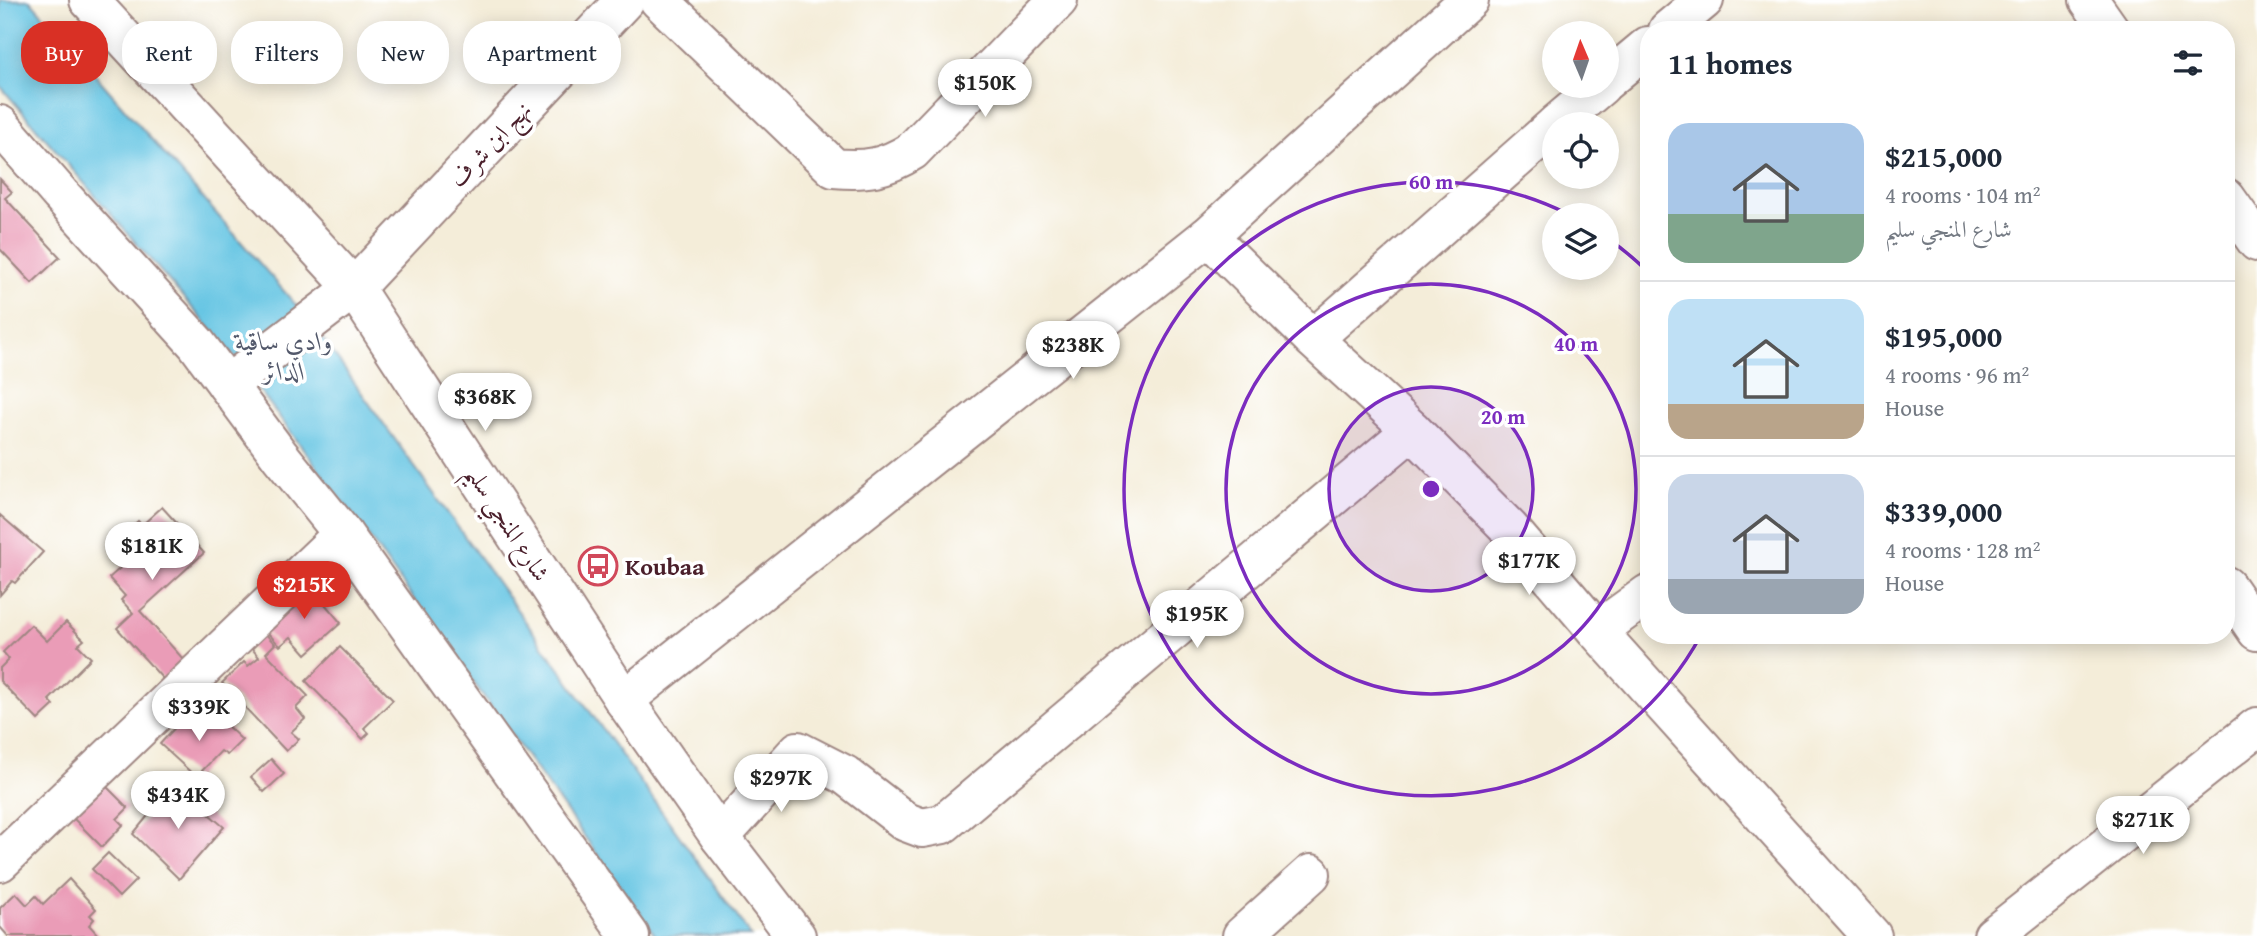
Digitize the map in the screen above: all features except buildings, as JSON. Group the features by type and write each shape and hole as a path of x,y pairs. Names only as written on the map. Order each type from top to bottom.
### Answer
{"street":[{"name":"شارع المنجي سليم","path":"89,0 340,298 720,836 796,936"},
{"name":"نهج ابن شرف","path":"234,380 340,298 625,0"},
{"path":"659,0 834,168 852,170 892,163 912,151 1058,0"},
{"path":"624,699 1208,236 1469,0"},
{"path":"1679,21 1704,0"},
{"path":"2090,0 2104,21"},
{"path":"1619,70 1640,53"},
{"path":"1570,112 1587,98"},
{"path":"0,125 196,343 234,380 280,456 343,534 629,936"},
{"path":"1313,339 1542,136"},
{"path":"2235,211 2257,242"},
{"path":"1208,236 1313,339 1412,430 1509,528 1597,631 1872,936"},
{"path":"720,836 798,751 845,775 906,822 922,828 943,824 1412,430"},
{"path":"0,862 343,534"},
{"path":"2235,599 2257,631"},
{"path":"1597,631 1640,600"},
{"path":"2007,932 2257,727"},
{"path":"1242,936 1311,874"}],"water":[{"name":"وادي ساقية الدائر","path":"0,0 30,0 48,21 21,21 21,84 103,84 310,321 751,936 656,936 361,526 233,355 0,86"}],"place":[{"name":"Koubaa","path":"598,566"}]}
